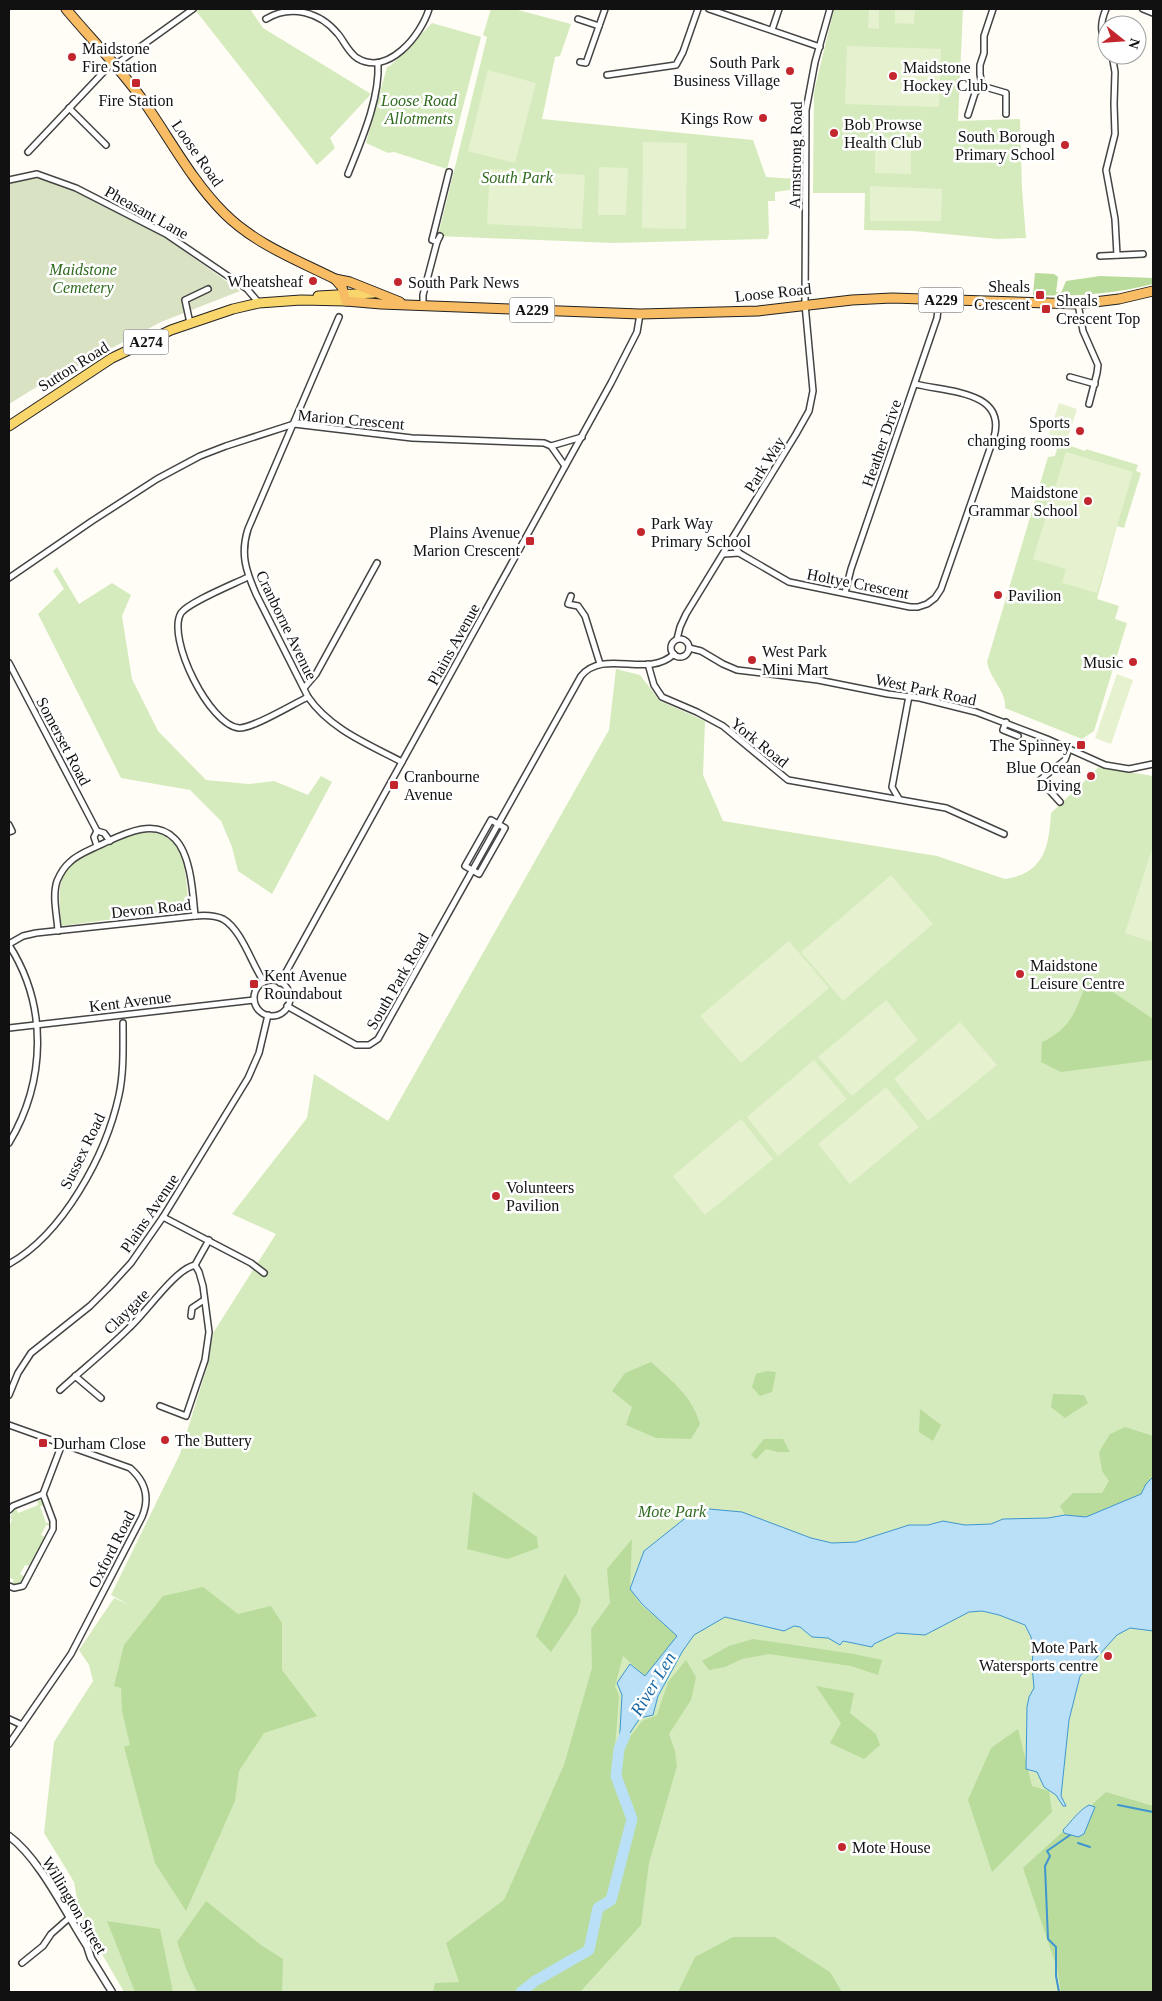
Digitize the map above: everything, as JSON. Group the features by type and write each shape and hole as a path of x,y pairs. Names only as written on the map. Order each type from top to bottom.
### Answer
{"highway":[{"name":"Loose Road","path":"66,9 141,98 188,170 224,213 254,238 335,279 350,282 405,304"},
{"path":"335,279 340,283 345,297"},
{"name":"Loose Road","path":"345,297 382,304 640,314 758,311 804,304 892,298 1078,304 1153,293"}],"main road":[{"name":"Sutton Road","path":"9,426 112,358 190,323 259,303 374,293"}],"street":[{"path":"28,152 114,64 193,9"},
{"path":"266,19 274,14 296,11 316,16 327,22 355,57 363,61 378,63 388,60 406,45 425,20 429,9"},
{"path":"580,62 586,63 605,9"},
{"path":"607,75 676,65 680,60 698,9"},
{"path":"709,9 721,11 820,47"},
{"path":"772,30 779,9"},
{"name":"Armstrong Road","path":"804,304 806,110 830,9"},
{"path":"982,86 980,65 984,53 984,36 992,9"},
{"path":"1143,9 1153,13"},
{"path":"578,19 599,26"},
{"path":"348,174 363,134 376,89 379,75 378,63"},
{"path":"1114,65 1115,134 1106,170 1115,219 1117,256"},
{"path":"982,86 1006,93 1006,114"},
{"path":"968,115 975,93 982,86"},
{"path":"69,108 106,145"},
{"path":"423,305 423,295 438,239 432,240 449,172"},
{"name":"Pheasant Lane","path":"9,180 37,174 76,188 166,234 246,289 259,303"},
{"path":"1100,256 1143,254"},
{"path":"190,323 185,300 208,289"},
{"name":"Heather Drive","path":"845,593 851,569 937,318 939,300"},
{"name":"Park Way","path":"678,639 678,632 682,621 796,434 811,405 813,383 804,304"},
{"path":"1078,304 1083,331 1098,365 1089,404"},
{"name":"Plains Avenue","path":"280,982 582,437 634,338 639,326 640,314"},
{"name":"Cranborne Avenue","path":"339,317 246,535 243,555 248,577 308,697 323,716 337,726 402,762"},
{"path":"1070,376 1095,384"},
{"name":"Holtye Crescent","path":"731,541 739,553 785,581 913,608 926,604 935,598 944,583 994,437 996,426 994,414 986,403 971,396 915,384"},
{"name":"Marion Crescent","path":"9,578 137,491 174,470 226,446 294,424 412,438 544,443 551,446 582,437"},
{"path":"551,446 565,466"},
{"path":"724,554 739,553"},
{"path":"304,688 316,674 377,563"},
{"path":"248,577 190,605 182,612 179,618 177,627 180,640 196,684 209,704 226,724 239,728 246,727 308,697"},
{"path":"571,596 568,604 578,606 583,612 589,624 600,664 648,664 666,660 674,654"},
{"path":"678,639 686,641 689,648 684,656 674,654 672,646 678,639"},
{"name":"West Park Road","path":"689,648 701,651 737,670 818,680 888,694 908,696 976,712 1006,722 1105,765 1129,769 1153,764"},
{"name":"Somerset Road","path":"9,663 97,831"},
{"name":"South Park Road","path":"287,1006 356,1045 369,1046 376,1042 384,1031 580,676 588,669 600,664"},
{"name":"York Road","path":"648,664 654,685 662,697 704,715 723,726 788,780 946,808 1004,834"},
{"path":"898,799 892,787 908,696"},
{"path":"1006,722 1003,730 1018,736"},
{"path":"1060,802 1040,780 1065,760 1070,749"},
{"path":"884,796 892,787"},
{"name":"South Park Road","path":"473,870 465,866 491,820 499,824"},
{"path":"9,825 12,831 9,832"},
{"path":"58,931 55,891 60,875 69,862 80,854 126,832 141,829 160,830 171,835 180,845 186,858 195,916"},
{"name":"Somerset Road","path":"97,831 103,832 110,841"},
{"name":"Somerset Road","path":"97,831 94,837 97,846"},
{"name":"Devon Road","path":"9,944 23,936 58,931 195,916 218,918 231,926 264,982"},
{"path":"9,944 27,981 34,1003 38,1045 34,1079 23,1114 9,1143"},
{"path":"273,980 280,982 289,993 287,1006 279,1014 268,1015 259,1010 254,1000 256,991 264,982 273,980"},
{"name":"Kent Avenue","path":"9,1028 254,1000"},
{"name":"Plains Avenue","path":"9,1395 18,1373 31,1353 90,1306 109,1287 131,1263 163,1217 248,1078 259,1053 268,1015"},
{"name":"Sussex Road","path":"9,1264 36,1244 58,1221 78,1192 95,1160 110,1126 120,1094 123,1023"},
{"path":"163,1217 250,1263 264,1274"},
{"name":"Claygate","path":"60,1390 130,1328 178,1275 188,1267 195,1265 209,1240"},
{"path":"160,1406 186,1416 205,1360 209,1332 199,1272 195,1265"},
{"path":"192,1316 192,1308 204,1300"},
{"path":"75,1376 101,1398"},
{"name":"Oxford Road","path":"9,1425 130,1468 142,1482 146,1491 147,1501 142,1517 73,1650 9,1744"},
{"path":"9,1586 14,1588 23,1586 53,1529 53,1521 43,1494 62,1444"},
{"path":"9,1510 13,1506 43,1494"},
{"path":"9,1719 22,1725"},
{"name":"Willington Street","path":"9,1836 21,1847 41,1873 87,1946 91,1958 112,1992"},
{"path":"22,1963 43,1946 51,1934 69,1918"}],"green space":[{"name":"Loose Road Allotments","path":"200,9 250,9 263,28 371,94 330,138 335,148 317,165 196,11"},
{"name":"South Park","path":"491,9 514,9 571,24 560,56 555,57 542,119 753,140 766,177 797,179 797,189 775,192 775,201 768,201 769,234 767,239 613,243 438,236 487,37 483,35"},
{"path":"834,9 963,9 958,121 1020,119 1022,189 1026,238 998,239 914,231 864,230 865,193 813,193 814,92"},
{"path":"869,9 879,9 879,29 868,28"},
{"path":"895,9 915,9 914,24 895,23"},
{"name":"Loose Road Allotments","path":"432,23 481,37 447,169 394,152 388,153 366,143 387,67"},
{"name":"Maidstone Hockey Club","path":"847,46 941,49 939,107 845,104"},
{"path":"488,70 536,83 515,163 468,151"},
{"path":"875,137 911,137 911,174 875,173"},
{"path":"643,142 687,143 686,229 642,228"},
{"path":"599,167 628,168 626,215 598,215"},
{"path":"490,169 585,175 582,229 487,224"},
{"name":"Maidstone Cemetery","path":"37,177 74,189 159,233 240,291 161,322 76,367 56,375 9,404 9,183"},
{"path":"870,186 942,189 941,221 870,221"},
{"path":"1035,273 1054,274 1058,277 1056,292 1061,293 1066,281 1100,276 1153,278 1153,284 1093,294 1033,295"},
{"path":"1059,403 1077,409 1067,440 1049,434"},
{"path":"1059,442 1138,465 1136,471 1141,473 1124,528 1117,526 1097,599 1119,606 1115,619 1127,623 1094,731 1082,739 1005,708 1003,696 987,662 1048,457 1055,456"},
{"path":"1066,452 1133,472 1097,593 1062,583 1066,569 1033,559"},
{"path":"57,567 79,604 112,583 131,595 122,616 132,679 158,731 206,780 249,784 274,781 308,795 321,776 332,782 272,894 238,871 232,847 221,821 190,790 121,778 38,614 64,589 53,571"},
{"name":"Mote Park","path":"616,669 640,675 660,701 705,721 703,775 723,821 937,856 1005,879 1029,871 1037,864 1046,847 1051,813 1099,767 1153,776 1153,1992 124,1992 84,1923 78,1905 74,1882 44,1833 54,1742 93,1681 89,1665 79,1650 114,1598 129,1605 111,1595 180,1454 208,1364 213,1333 276,1234 232,1214 307,1118 314,1074 388,1121 609,730"},
{"path":"1117,674 1133,680 1111,744 1095,738"},
{"path":"137,833 161,834 170,839 176,846 184,866 189,909 61,926 60,890 62,879 67,869 75,861 94,849"},
{"path":"1153,846 1153,942 1125,933"},
{"path":"891,875 933,924 843,1001 801,952"},
{"path":"789,941 829,988 741,1063 700,1016"},
{"path":"1089,976 1153,1019 1153,1060 1061,1072 1041,1062 1042,1042 1053,1036 1068,1023"},
{"path":"886,1000 918,1040 852,1096 818,1057"},
{"path":"960,1022 997,1065 928,1121 894,1079"},
{"path":"814,1060 847,1099 778,1156 747,1117"},
{"path":"886,1087 919,1127 850,1184 818,1144"},
{"path":"741,1119 773,1159 705,1215 673,1176"},
{"path":"651,1362 687,1397 692,1405 700,1424 691,1439 656,1438 626,1425 632,1407 612,1391 625,1373"},
{"path":"767,1371 776,1372 772,1392 760,1396 752,1387 756,1374"},
{"path":"1053,1394 1084,1395 1088,1403 1065,1418 1051,1407"},
{"path":"920,1409 941,1425 933,1441 919,1432"},
{"path":"1125,1427 1153,1436 1153,1477 1146,1484 1141,1494 1086,1517 1065,1515 1060,1506 1073,1493 1102,1493 1109,1481 1102,1471 1099,1452 1110,1434"},
{"path":"764,1439 783,1439 790,1452 766,1449 756,1459 751,1455"},
{"path":"473,1492 537,1537 538,1548 507,1559 467,1549"},
{"path":"37,1499 45,1505 40,1506 46,1523 51,1522 51,1527 46,1525 41,1535 45,1537 29,1566 25,1565 20,1574 25,1577 20,1585 11,1584 14,1580 9,1577 9,1528 12,1519 10,1518 14,1508 16,1508 18,1513 38,1505"},
{"path":"632,1539 630,1589 641,1605 678,1636 645,1676 623,1656 615,1686 619,1696 615,1749 620,1750 642,1721 657,1715 668,1682 686,1660 696,1677 691,1700 669,1734 675,1751 677,1766 649,1863 641,1925 580,1992 433,1992 435,1983 459,1982 446,1943 504,1900 564,1765 592,1668 591,1629 610,1603 607,1569"},
{"path":"565,1574 581,1600 577,1614 551,1652 536,1636"},
{"path":"203,1587 238,1614 271,1606 282,1623 282,1670 317,1716 264,1733 239,1771 235,1801 186,1911 155,1863 124,1747 130,1745 122,1711 121,1688 114,1686 124,1645 163,1596"},
{"path":"753,1639 882,1660 878,1675 851,1666 769,1654 742,1659 725,1667 709,1670 702,1661 729,1646"},
{"path":"816,1686 854,1693 850,1713 876,1734 880,1745 864,1759 830,1743 841,1723"},
{"path":"1018,1729 1032,1786 1049,1791 1052,1812 992,1872 968,1800 991,1748"},
{"path":"1106,1792 1153,1806 1153,1992 1061,1992 1057,1968 1023,1868"},
{"path":"206,1901 261,1945 283,1959 282,1992 197,1992 177,1942"},
{"path":"107,1921 160,1929 173,1992 135,1992"},
{"path":"733,1937 775,1937 830,1972 842,1992 678,1992 695,1957"}],"water":[{"path":"1153,1477 1153,1631 1130,1628 1117,1635 1080,1676 1069,1720 1061,1796 1066,1806 1063,1806 1056,1795 1044,1787 1037,1772 1026,1769 1027,1707 1029,1697 1034,1688 1031,1637 1025,1625 982,1611 969,1612 925,1635 897,1633 874,1644 872,1647 843,1641 840,1645 828,1638 812,1637 800,1627 794,1626 784,1631 725,1617 694,1635 682,1652 658,1696 653,1715 640,1718 619,1749 622,1695 617,1683 630,1664 645,1676 677,1636 642,1604 630,1589 644,1551 698,1508 742,1512 811,1538 832,1543 856,1542 909,1525 928,1525 943,1521 965,1525 991,1524 1003,1519 1048,1518 1065,1515 1086,1517 1141,1494 1146,1484"},
{"path":"1089,1805 1095,1807 1084,1834 1078,1837 1064,1833 1063,1830 1078,1813"}],"waterway":[{"name":"River Len","path":"521,1992 535,1981 589,1950 598,1908 611,1900 632,1819 616,1776 619,1749 625,1735"},
{"path":"1118,1805 1153,1812"},
{"path":"1059,1992 1056,1976 1056,1947 1048,1939 1045,1866 1050,1856 1047,1851 1070,1835"},
{"path":"1078,1843 1090,1847"}],"place":[{"name":"Maidstone Fire Station","path":"72,57"},
{"name":"South Park Business Village","path":"790,71"},
{"name":"Maidstone Hockey Club","path":"893,76"},
{"name":"Fire Station","path":"136,83"},
{"name":"Kings Row","path":"763,118"},
{"name":"Bob Prowse Health Club","path":"834,133"},
{"name":"South Borough Primary School","path":"1065,145"},
{"name":"Wheatsheaf","path":"313,281"},
{"name":"South Park News","path":"398,282"},
{"name":"Sheals Crescent","path":"1040,295"},
{"name":"Sheals Crescent Top","path":"1046,309"},
{"name":"Sports changing rooms","path":"1080,431"},
{"name":"Maidstone Grammar School","path":"1088,501"},
{"name":"Park Way Primary School","path":"641,532"},
{"name":"Plains Avenue Marion Crescent","path":"530,541"},
{"name":"Pavilion","path":"998,595"},
{"name":"West Park Mini Mart","path":"752,660"},
{"name":"Music","path":"1133,662"},
{"name":"The Spinney","path":"1081,745"},
{"name":"Blue Ocean Diving","path":"1091,776"},
{"name":"Cranbourne Avenue","path":"394,785"},
{"name":"Maidstone Leisure Centre","path":"1020,974"},
{"name":"Kent Avenue Roundabout","path":"254,984"},
{"name":"Volunteers Pavilion","path":"496,1196"},
{"name":"The Buttery","path":"165,1440"},
{"name":"Durham Close","path":"43,1443"},
{"name":"Mote Park Watersports centre","path":"1108,1656"},
{"name":"Mote House","path":"842,1847"}]}
